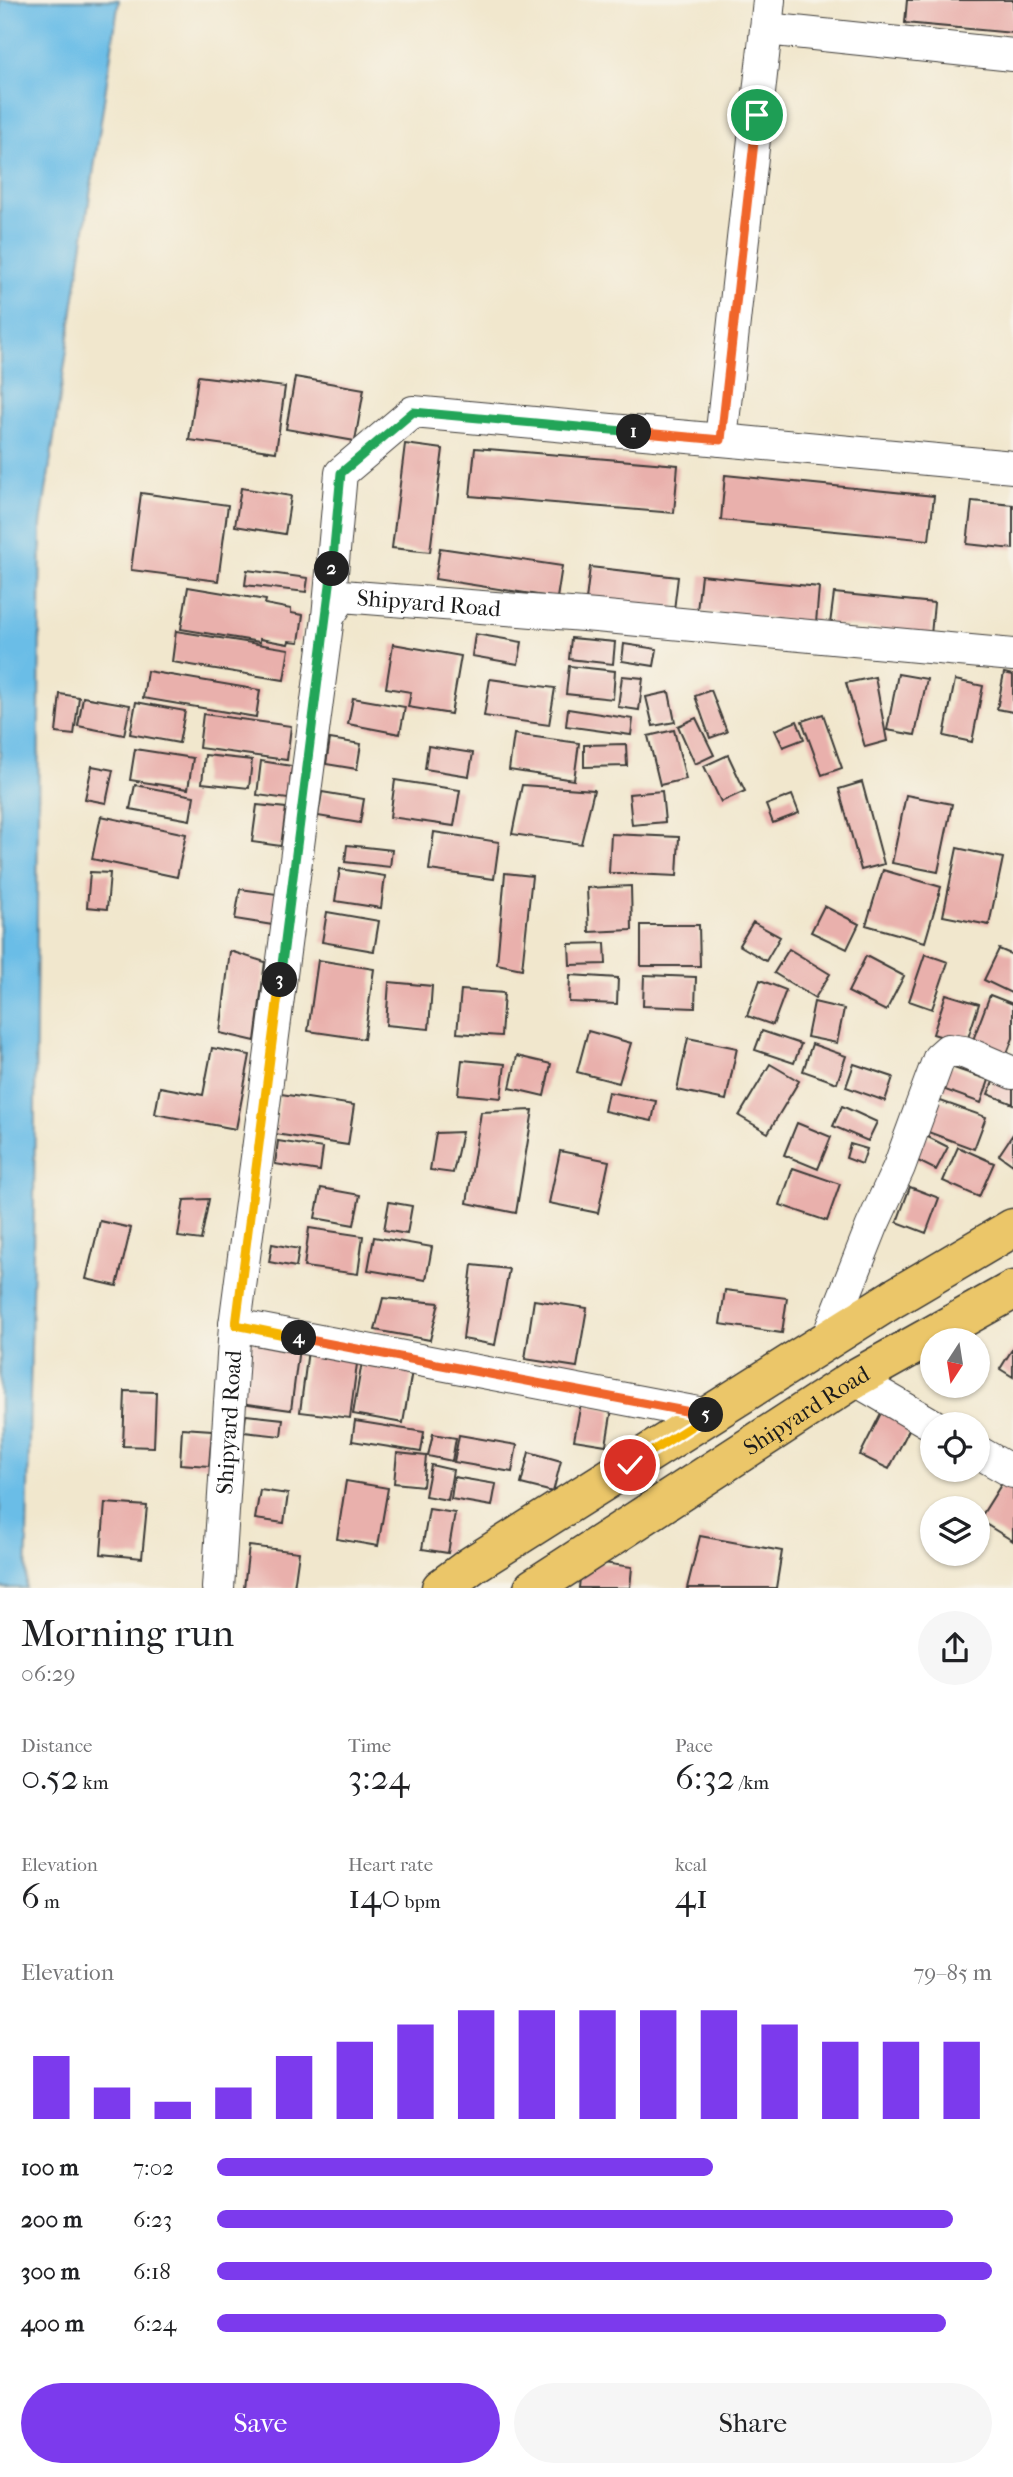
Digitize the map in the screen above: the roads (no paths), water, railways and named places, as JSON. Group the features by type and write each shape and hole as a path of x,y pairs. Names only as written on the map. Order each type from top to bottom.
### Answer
{"main road":[{"path":"441,1588 472,1565 709,1415 1013,1228"},
{"name":"Shipyard Road","path":"533,1588 854,1379 1013,1290"}],"street":[{"path":"721,440 767,15 1013,55"},
{"path":"328,617 341,473 413,412 1013,467"},
{"name":"Shipyard Road","path":"218,1588 236,1325 328,617 342,596 596,616 1013,655"},
{"path":"826,1342 872,1226 899,1167 939,1058 948,1050 964,1052 1013,1073"},
{"path":"236,1325 709,1415"},
{"path":"854,1379 920,1417"},
{"path":"990,1459 1013,1472"}],"water":[{"path":"0,0 119,0 41,525 34,1204 26,1588 0,1588"}]}
